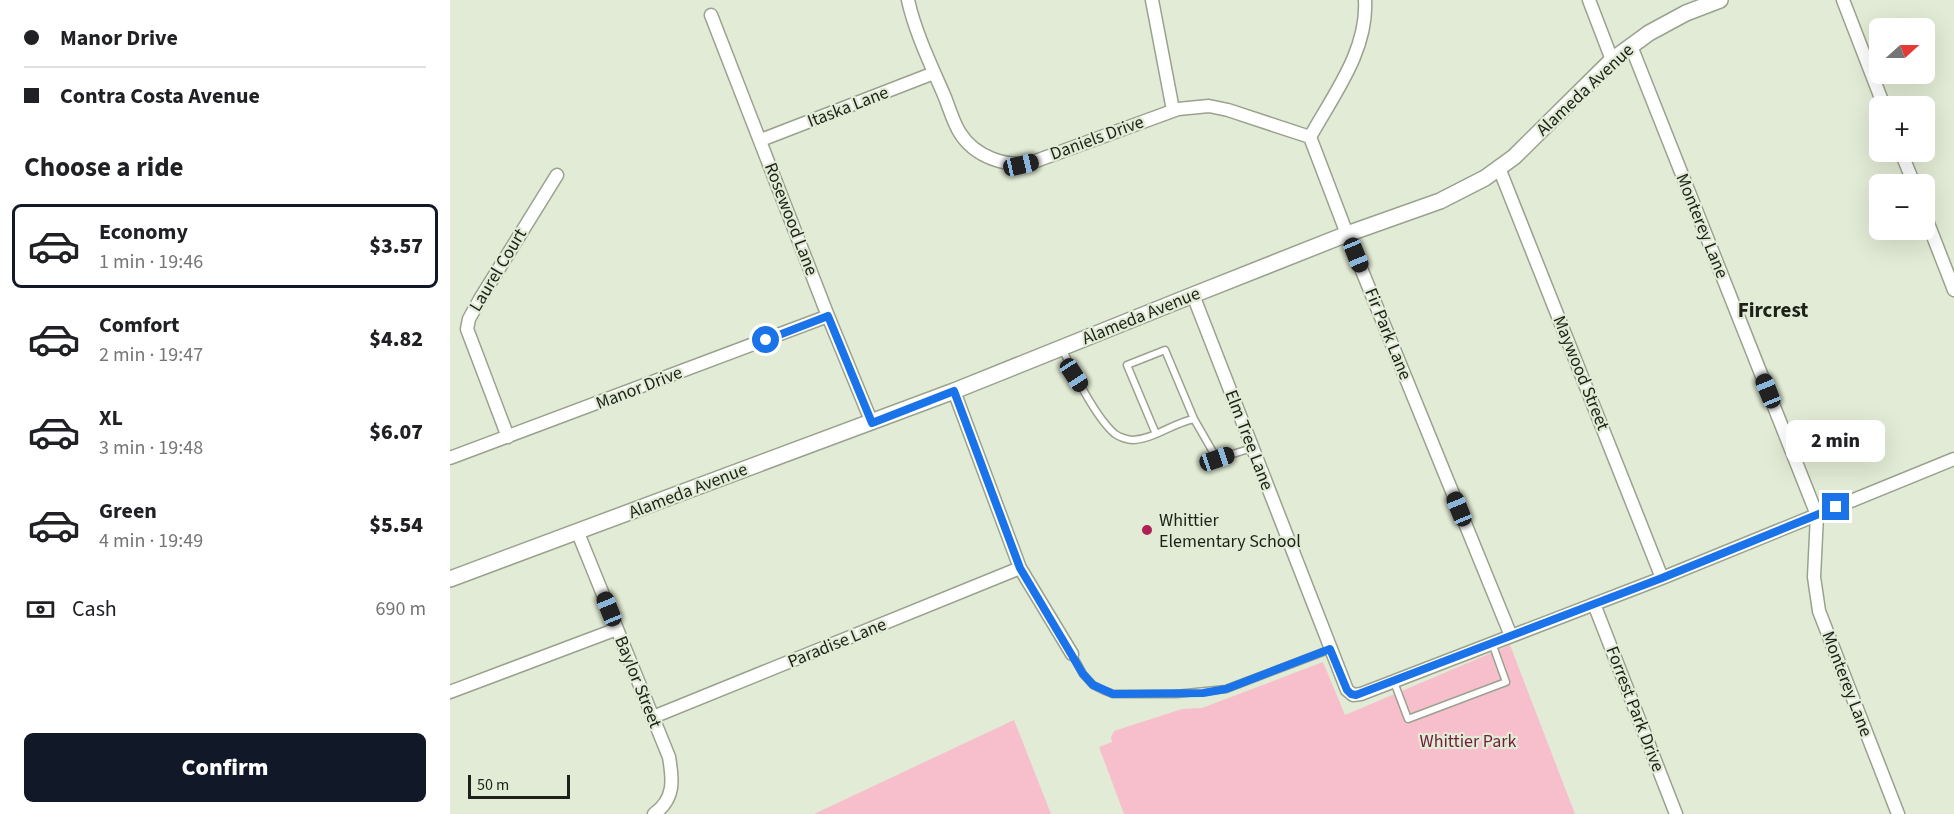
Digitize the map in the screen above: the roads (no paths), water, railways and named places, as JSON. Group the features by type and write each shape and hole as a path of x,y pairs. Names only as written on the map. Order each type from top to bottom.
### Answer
{"street":[{"name":"Daniels Drive","path":"908,0 934,73 960,134 988,157 1009,164 1021,165 1173,110 1209,106 1310,137"},
{"path":"1152,0 1173,110"},
{"path":"1310,137 1356,54 1365,20 1365,0"},
{"path":"1589,0 1612,60"},
{"name":"Alameda Avenue","path":"450,579 872,423 1347,234 1440,201 1469,187 1499,168 1527,145 1612,60 1631,46 1664,24 1720,0"},
{"path":"1844,0 1880,96"},
{"name":"Rosewood Lane","path":"711,15 872,423"},
{"name":"Monterey Lane","path":"1631,46 1817,515 1814,578 1819,611 1899,814"},
{"name":"Itaska Lane","path":"761,140 934,73"},
{"name":"Fir Park Lane","path":"1310,137 1510,636"},
{"name":"Maywood Street","path":"1499,168 1662,578"},
{"name":"Laurel Court","path":"508,437 466,329 486,289 557,175"},
{"path":"1935,240 1954,290"},
{"name":"Elm Tree Lane","path":"1192,295 1349,693 1356,695 1394,681"},
{"name":"Manor Drive","path":"450,458 828,316"},
{"path":"954,391 1020,568 1072,654"},
{"path":"1394,681 1662,578 1954,459"},
{"name":"Baylor Street","path":"578,533 669,757 672,790 668,801 654,814"},
{"name":"Paradise Lane","path":"653,717 1020,568"},
{"name":"Forrest Park Drive","path":"1594,604 1676,814"},
{"path":"450,692 617,628"}],"lane":[{"path":"1062,348 1074,375 1116,436 1132,440 1156,434 1182,421 1194,419"},
{"path":"1156,434 1127,365 1165,350 1194,419 1217,459 1252,448"},
{"path":"1394,681 1408,719 1506,682 1492,643"},
{"path":"1072,654 1083,674 1093,685 1113,694 1176,694 1226,689 1330,649"}],"place":[{"name":"Whittier Elementary School","path":"1147,530"}],"district":[{"name":"Fircrest","path":"1773,310"}],"park label":[{"name":"Whittier Park","path":"1468,741"}]}
